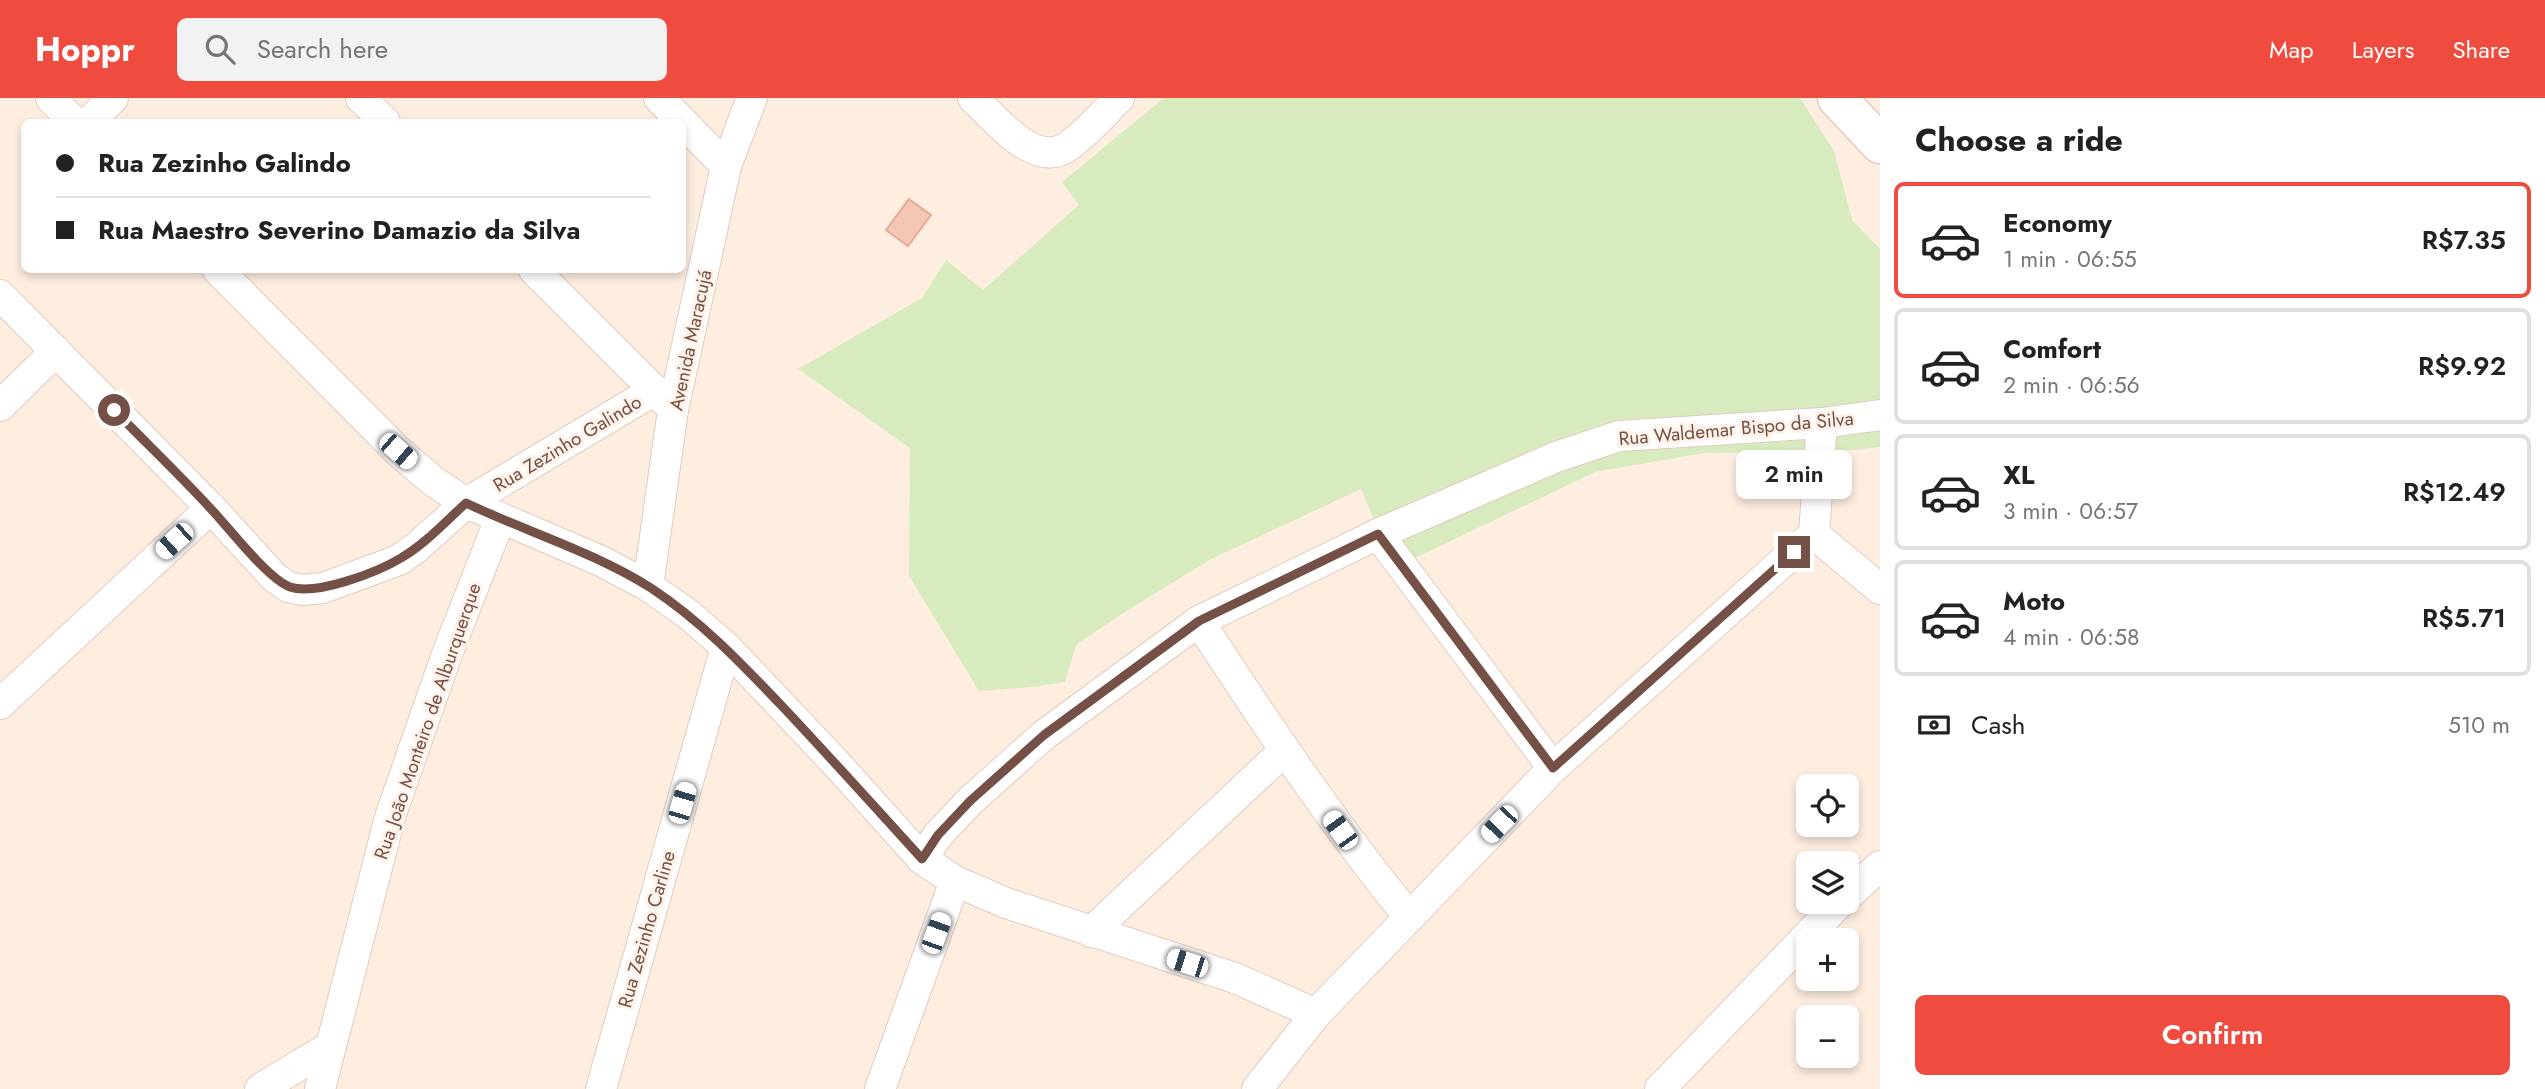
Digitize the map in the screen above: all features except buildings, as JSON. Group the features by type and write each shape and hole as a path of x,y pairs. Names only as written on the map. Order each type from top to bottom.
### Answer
{"street":[{"path":"51,98 71,119"},
{"path":"92,119 113,98"},
{"path":"361,98 382,119"},
{"path":"659,98 680,119"},
{"name":"Avenida Maracujá","path":"648,586 664,400 726,166 752,98"},
{"path":"972,98 1022,143 1034,150 1045,152 1067,147 1119,98"},
{"path":"1838,98 1880,145"},
{"path":"686,125 726,166"},
{"path":"221,273 398,451 433,481 466,503 601,561 648,586 688,614 726,647 834,760 922,859 955,881 1006,903 1235,978 1316,1014"},
{"path":"537,273 664,400"},
{"name":"Rua Zezinho Galindo","path":"0,295 211,508 274,578 288,587 303,590 323,588 399,560 466,503 664,400"},
{"path":"0,406 56,351"},
{"name":"Rua Waldemar Bispo da Silva","path":"922,859 938,835 970,801 1044,735 1199,621 1378,534 1556,457 1619,436 1822,423 1880,415"},
{"path":"1257,1089 1316,1014 1553,768 1814,534 1822,423"},
{"path":"0,704 211,508"},
{"name":"Rua João Monteiro de Alburquerque","path":"320,1089 390,817 447,654 500,519"},
{"path":"1378,534 1553,768"},
{"path":"1814,534 1880,589"},
{"path":"1199,621 1284,751 1354,850 1409,917"},
{"name":"Rua Zezinho Carline","path":"601,1089 726,647"},
{"path":"1091,932 1284,751"},
{"path":"1859,885 1880,866"},
{"path":"880,1089 955,881"},
{"path":"1660,1089 1828,914"},
{"path":"260,1089 331,1046"}],"green space":[{"path":"1164,98 1800,98 1834,151 1852,220 1880,249 1880,447 1854,450 1704,453 1595,472 1394,568 1361,489 1211,559 1120,615 1076,645 1065,682 979,691 909,576 910,448 798,369 922,298 946,260 983,290 1079,205 1062,182"}],"route":[{"path":"114,410 211,508 274,578 288,587 303,590 323,588 399,560 466,503 601,561 648,586 688,614 726,647 834,760 922,859 938,835 970,801 1044,735 1199,621 1378,534 1553,768 1794,552"}]}
